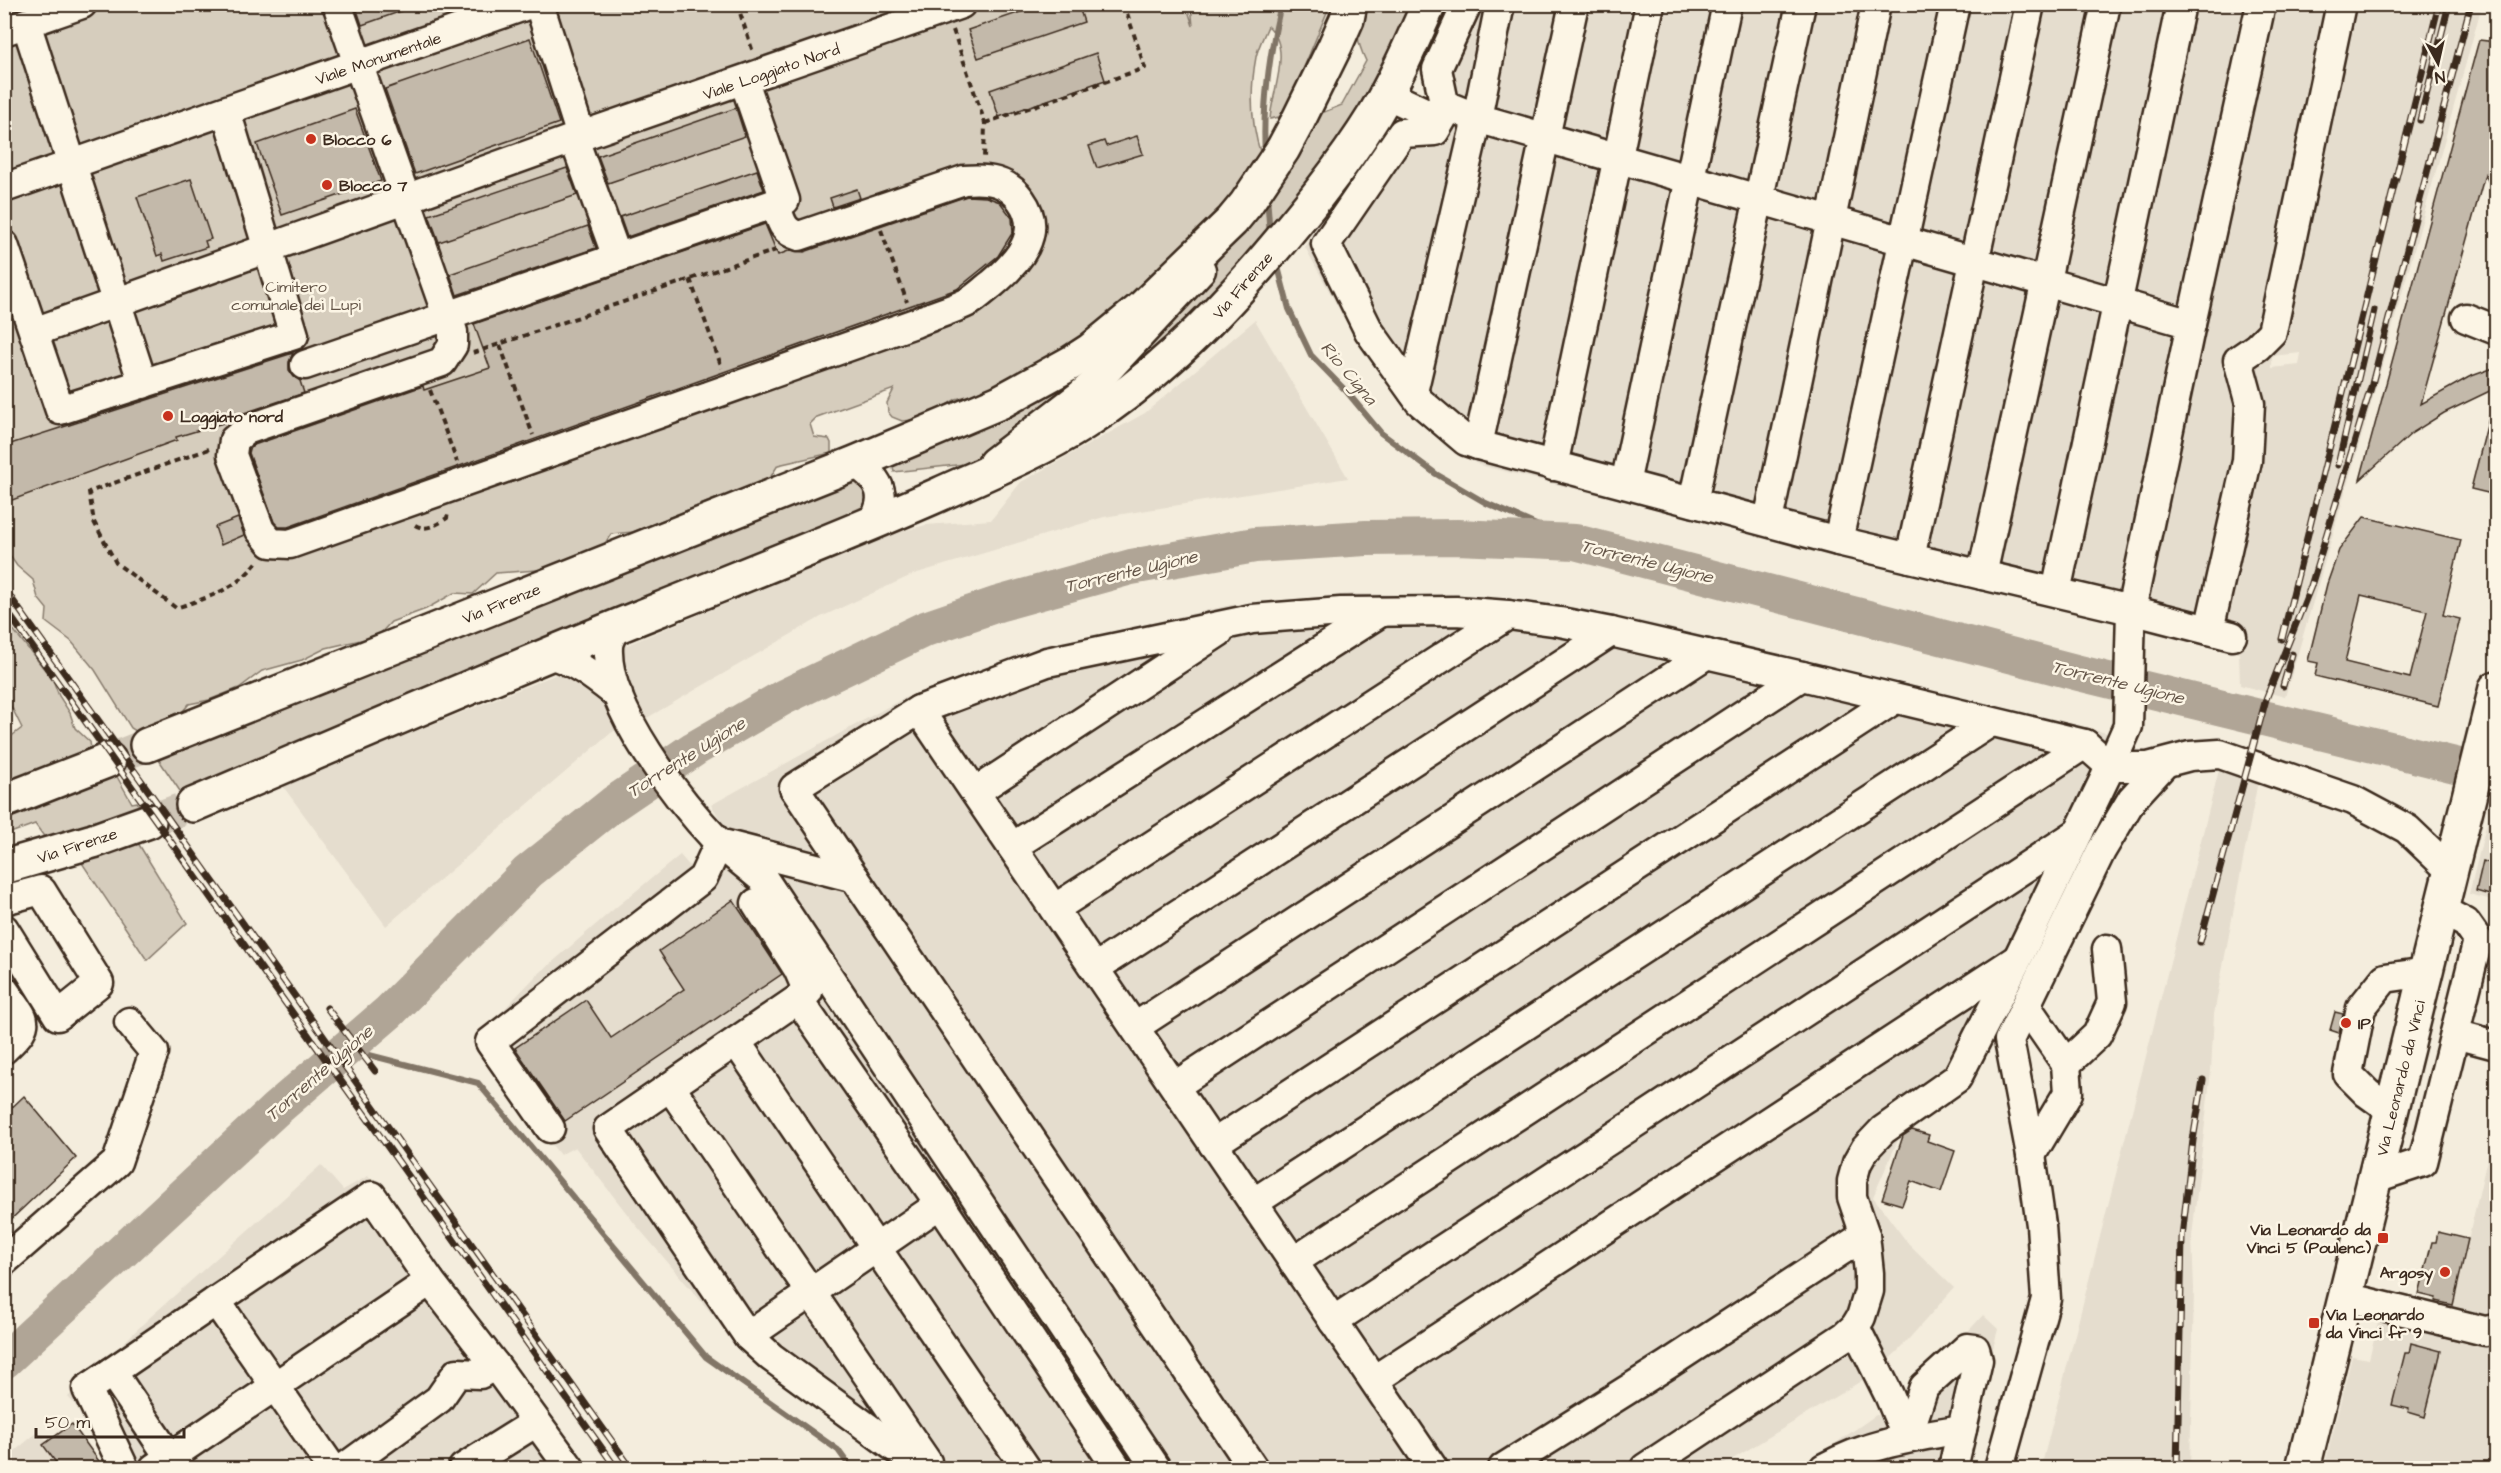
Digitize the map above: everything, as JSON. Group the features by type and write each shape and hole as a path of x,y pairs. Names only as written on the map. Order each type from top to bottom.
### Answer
{"main road":[{"name":"Via Firenze","path":"193,805 616,626 870,525 1039,449 1115,402 1164,365 1215,316 1338,170 1386,94 1429,4"},
{"name":"Via Firenze","path":"147,745 855,463 1000,402 1071,363 1142,309 1239,212 1270,168 1306,105 1351,9"},
{"name":"Via Leonardo da Vinci","path":"2303,1468 2496,688"},
{"path":"4,801 109,760"},
{"name":"Via Firenze","path":"4,867 93,842 149,821"}],"street":[{"path":"82,4 15,27 72,165 142,384"},
{"path":"337,4 453,332 453,345 442,362 246,430 234,440 232,455 260,530 271,543 290,544 915,323 971,300 1013,266 1025,247 1031,219 1028,208 1018,195 998,180 982,178 964,180 799,236 788,233 775,203"},
{"name":"Viale Monumentale","path":"4,188 530,4"},
{"path":"539,4 578,138 616,256"},
{"path":"1467,4 1437,69 1446,112 1435,131 1402,134 1326,244 1370,331 1419,401 1466,441 1838,541 2056,592 2131,624 2220,633 2247,461 2250,404 2238,360 2257,347 2272,332 2341,4"},
{"path":"1413,392 1478,118 1500,4"},
{"path":"1478,445 1574,4"},
{"path":"1553,466 1650,4"},
{"path":"1625,484 1727,4"},
{"path":"1693,502 1801,4"},
{"path":"1768,521 1876,4"},
{"path":"1838,541 1955,4"},
{"path":"1910,558 2030,4"},
{"path":"1982,575 2106,4"},
{"path":"2056,592 2181,4"},
{"path":"1645,1468 1836,1342 1855,1327 1869,1291 1864,1235 1852,1197 1852,1180 1857,1163 1865,1149 1882,1130 1956,1078 2018,958 2128,726 2131,624 2188,338 2261,4"},
{"name":"Viale Loggiato Nord","path":"34,332 953,7"},
{"path":"305,365 616,256 785,200 752,78"},
{"path":"1386,94 1431,115 1445,105"},
{"path":"1445,105 1478,118 2117,303 2188,338"},
{"path":"226,111 294,335 319,405"},
{"name":"Via Firenze","path":"970,480 1103,375 1198,274 1239,212"},
{"path":"4,245 60,410 294,335"},
{"path":"2466,318 2496,330"},
{"path":"855,463 871,474 881,495 881,506 870,525"},
{"path":"1012,847 1383,611"},
{"path":"1252,1468 794,788 919,710 1047,662 1233,623 1287,616 1383,611 1456,611 1508,615 1611,632 2085,744 2110,767 2148,767 2190,756 2220,754 2353,800 2407,829 2451,871"},
{"path":"1054,909 1508,615"},
{"path":"975,792 1233,623"},
{"path":"616,626 608,645 610,670 618,695 638,737 690,813 719,843 765,881 1156,1468"},
{"path":"1095,968 1611,632"},
{"path":"549,654 582,667 618,695"},
{"path":"1135,1027 1707,654"},
{"path":"1174,1086 1802,676"},
{"path":"1213,1144 1895,699"},
{"path":"919,710 1433,1468"},
{"path":"1253,1203 1991,722"},
{"path":"1293,1262 2085,744"},
{"path":"1999,1468 2046,1299 2041,1225 2031,1155 2009,1040 2101,851 2132,799 2164,764"},
{"path":"1333,1321 2079,832"},
{"path":"719,843 855,878"},
{"path":"719,843 798,969 808,992 737,1043 608,1129 748,1336 771,1357 923,1468"},
{"path":"550,1128 490,1042 703,878 719,843"},
{"path":"4,900 41,890 99,984 58,1016 4,929"},
{"path":"2375,1178 2423,1162 2455,1034 2478,940 2466,923 2441,910"},
{"path":"2066,1064 2097,1035 2112,1002 2107,949"},
{"path":"1374,1380 2018,958"},
{"path":"2392,1111 2367,1094 2348,1074 2361,1008 2385,978 2427,972"},
{"path":"4,990 24,1020 22,1032 4,1049"},
{"path":"798,999 1118,1468"},
{"path":"2026,1005 2066,1064 2068,1093 2031,1155"},
{"path":"4,1261 117,1162 154,1052 129,1022"},
{"path":"2455,1034 2496,1045"},
{"path":"737,1043 1026,1468"},
{"path":"671,1088 931,1468"},
{"path":"124,1468 87,1389 372,1196 430,1281 570,1468"},
{"path":"748,1336 940,1204"},
{"path":"1503,1468 1667,1365 1864,1235"},
{"path":"112,1372 162,1463 430,1281"},
{"path":"2346,1297 2485,1331 2496,1329"},
{"path":"216,1301 332,1468"},
{"path":"1855,1327 1889,1395 1907,1438"},
{"path":"1907,1438 1924,1387 1967,1348 1975,1349 1977,1360 1953,1468"},
{"path":"344,1468 439,1399 457,1373 480,1374 495,1365"},
{"path":"463,1468 535,1423"},
{"path":"1824,1468 1849,1454 1907,1438 1962,1429"}],"path":[{"path":"737,4 752,78"},
{"path":"985,123 1145,68 1124,4"},
{"path":"953,7 985,123 984,160 998,180"},
{"path":"879,225 908,304"},
{"path":"442,362 500,345 783,247"},
{"path":"690,279 723,369"},
{"path":"500,345 532,434"},
{"path":"436,404 456,460"},
{"path":"234,440 89,492 94,522 116,563 176,608 210,597 245,578 271,543"}],"shaded area":[{"path":"1452,5 2482,5 2376,387 2285,697 2240,685 2239,653 1479,465 1445,446 1411,409 1356,340 1305,247 1394,126 1432,103 1421,73","holes":["2301,353 2299,365 2272,368 2272,356"]},
{"path":"1255,320 1348,478 1104,517 914,574 821,617 640,722 635,718 611,733 386,926 282,785 557,674 895,533 926,525 991,520 1021,482 1145,413"},
{"path":"1352,594 1454,595 1551,603 1641,621 2140,741 1972,1084 1902,1131 1873,1197 1907,1242 1954,1288 1898,1351 1871,1375 1718,1468 901,1468 736,1342 635,1224 575,1147 560,1155 472,1043 534,978 680,855 693,870 728,831 711,805 902,699 1036,649 1231,605"},
{"path":"2220,766 2258,781 2214,1014 2211,1071 2192,1236 2194,1289 2190,1468 2041,1468"},
{"path":"2496,785 2496,901 2469,894"},
{"path":"2496,1121 2496,1468 2324,1468 2352,1356 2369,1359 2386,1291 2452,1308"},
{"path":"321,1165 343,1190 368,1176 583,1468 129,1468 84,1408 80,1410 68,1397 147,1320"},
{"path":"1983,1315 1998,1329 1962,1468 1800,1468 1876,1415 1890,1417"},
{"path":"39,1431 68,1468 5,1468 4,1460"}],"green space":[{"name":"Cimitero comunale dei Lupi","path":"1186,4 1193,26 1191,5 1330,5 1286,110 1279,117 1270,119 1280,58 1275,35 1268,26 1257,53 1253,81 1253,119 1261,155 1244,183 1221,206 1206,235 1068,358 989,390 956,399 925,419 902,421 892,417 888,412 887,403 894,389 817,417 810,424 814,437 829,439 831,453 778,465 770,478 750,490 737,495 720,497 633,532 611,534 604,545 550,569 496,573 473,594 454,593 426,609 391,622 378,636 326,648 302,660 262,671 239,688 209,700 189,704 176,719 139,733 131,728 95,670 71,641 46,622 47,609 38,598 33,580 17,566 5,549 4,5"},
{"path":"1368,5 1420,5 1329,171 1154,364 1081,403 1198,286 1255,213 1314,116 1342,105 1366,61 1359,45 1358,33"},
{"path":"1107,356 974,463 894,472 891,460"},
{"path":"855,481 862,487 866,498 860,510 184,797 157,757"},
{"path":"4,618 53,680 75,728 90,742 91,749 70,761 61,761 5,789 5,741 22,728 12,708 5,700"},
{"path":"116,775 132,803 137,802 145,815 48,842 35,824 5,835 5,817 49,798"},
{"path":"138,843 187,923 147,960 82,863"}],"building":[{"path":"355,4 413,4 413,7 362,25"},
{"path":"1044,4 1078,4 1084,22 978,58 968,30"},
{"path":"530,38 559,123 415,174 385,89"},
{"path":"2479,40 2496,42 2496,198 2485,174 2421,404 2469,377 2496,367 2496,388 2444,413 2412,433 2360,480"},
{"path":"1096,53 1105,80 999,117 990,90"},
{"path":"736,108 745,136 608,183 598,156"},
{"path":"355,109 381,181 282,215 257,144"},
{"path":"1137,136 1143,154 1097,168 1089,146 1104,141 1106,146"},
{"path":"567,168 577,195 439,242 429,215"},
{"path":"757,170 764,190 627,237 620,217"},
{"path":"191,179 211,239 205,241 207,247 164,261 162,254 157,256 137,197"},
{"path":"857,189 860,198 833,207 830,198"},
{"path":"967,196 986,197 1000,202 1012,218 1013,232 998,256 957,289 288,527 279,527 274,522 249,453 254,445 423,386 424,390 490,368 474,324 765,224 778,255 791,250 804,252"},
{"path":"588,226 596,248 457,295 450,274"},
{"name":"Loggiato nord","path":"293,353 289,362 289,370 300,381 304,393 241,414 233,420 176,437 177,440 4,503 4,446"},
{"path":"2491,410 2496,411 2496,495 2471,489"},
{"path":"2364,517 2461,540 2443,615 2460,619 2438,706 2315,676 2318,663 2308,661 2327,584 2339,550","holes":["2361,595 2427,611 2410,678 2345,662"]},
{"path":"238,518 244,535 221,545 215,527"},
{"path":"2483,861 2496,865 2496,897 2476,891"},
{"path":"733,900 782,974 565,1121 515,1048 586,1000 611,1038 684,989 659,951"},
{"path":"2335,1012 2343,1014 2339,1033 2330,1030"},
{"path":"24,1096 76,1158 4,1226 4,1115"},
{"path":"1912,1130 1929,1135 1927,1141 1955,1151 1941,1192 1911,1181 1902,1205 1882,1199 1903,1136"},
{"path":"2438,1232 2468,1239 2453,1305 2419,1294 2432,1242 2436,1242"},
{"path":"2411,1343 2441,1351 2425,1417 2408,1412 2409,1409 2392,1405 2405,1353 2409,1353"},
{"path":"72,1424 104,1468 60,1468 43,1445"}],"waterway":[{"name":"Rio Cigna","path":"1265,155 1267,79 1281,4"},
{"name":"Rio Cigna","path":"1267,195 1270,236"},
{"name":"Rio Cigna","path":"1277,263 1289,309 1311,355 1347,392 1381,433 1436,474 1486,503 1575,542"},
{"name":"Torrente Ugione","path":"4,1361 275,1110 389,1012 528,872 613,804 694,749 784,697 925,629 998,604 1131,567 1255,545 1366,538 1457,537 1575,542 2079,673 2496,775"},
{"path":"346,1049 478,1083 706,1357 838,1450 851,1468"}],"tunnel":[{"path":"109,760 147,745"},
{"path":"149,821 193,805"}],"railway":[{"path":"2282,639 2439,4"},
{"path":"2420,120 2449,4"},
{"path":"2200,942 2266,699 2311,586 2372,384 2470,7"},
{"path":"2338,465 2374,310"},
{"path":"4,588 631,1468"},
{"path":"4,607 616,1468"},
{"path":"2283,686 2292,654"},
{"path":"327,1008 375,1071"},
{"path":"2177,1468 2182,1237 2193,1140 2203,1080"}],"place":[{"name":"Blocco 6","path":"311,139"},
{"name":"Blocco 7","path":"327,185"},
{"name":"Loggiato nord","path":"168,416"},
{"name":"IP","path":"2346,1023"},
{"name":"Via Leonardo da Vinci 5 (Poulenc)","path":"2383,1238"},
{"name":"Argosy","path":"2445,1272"},
{"name":"Via Leonardo da Vinci fr 9","path":"2314,1323"}]}
